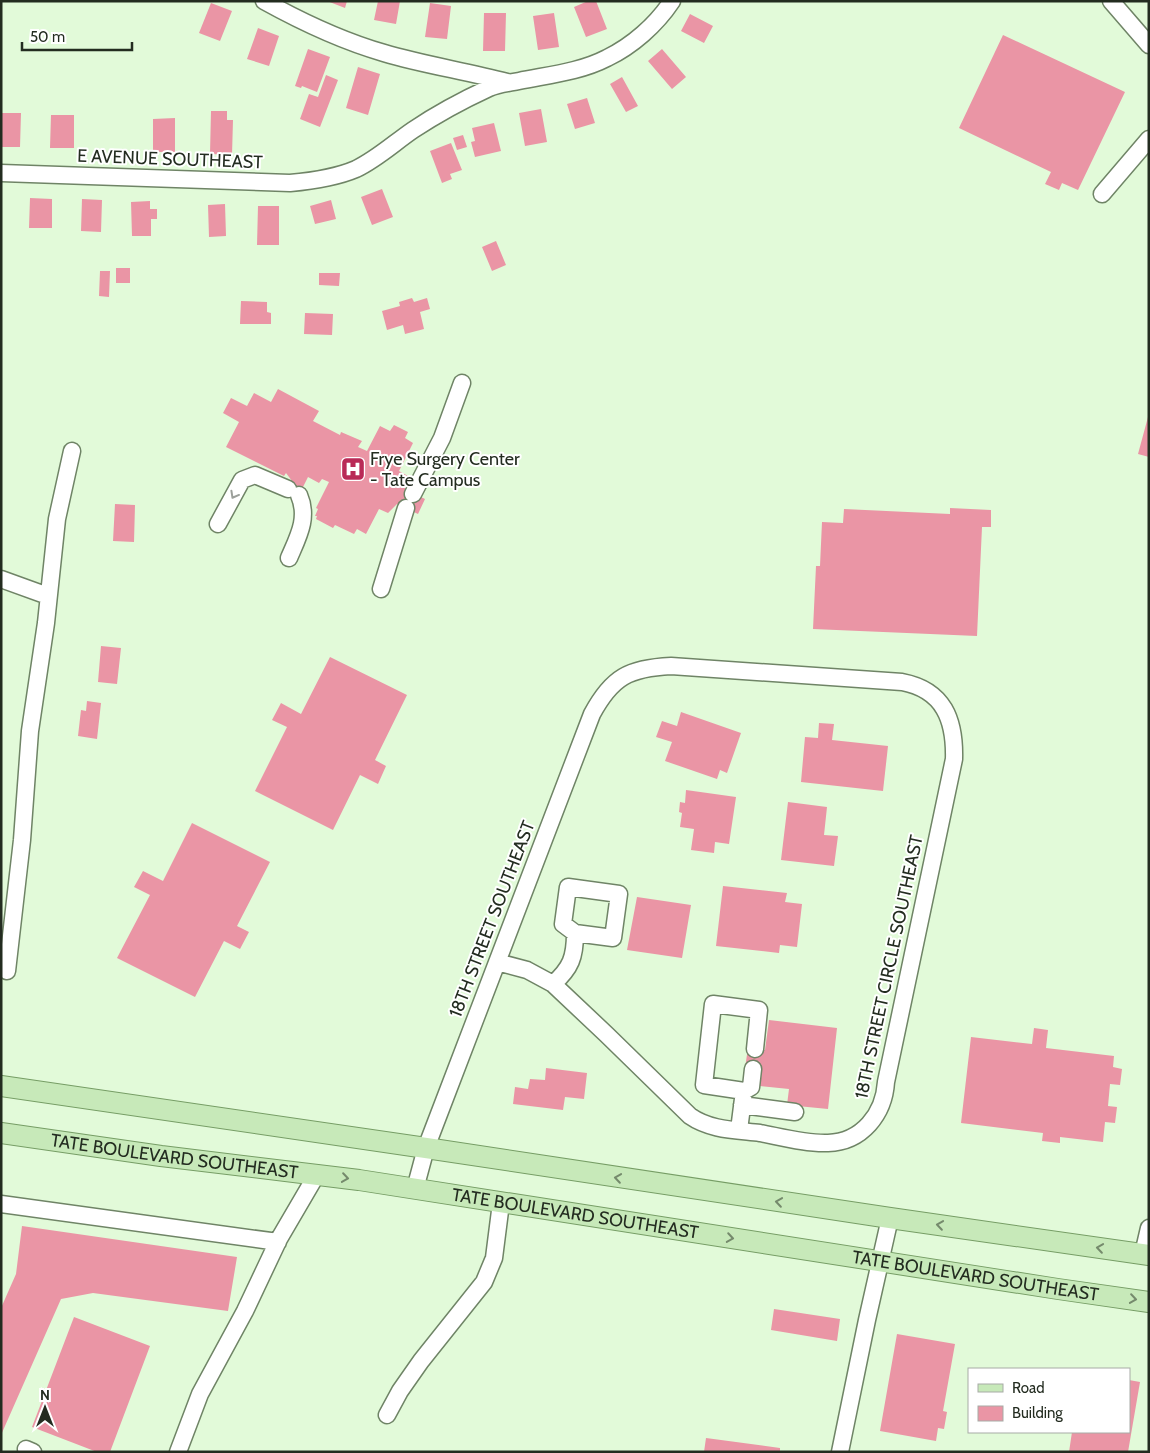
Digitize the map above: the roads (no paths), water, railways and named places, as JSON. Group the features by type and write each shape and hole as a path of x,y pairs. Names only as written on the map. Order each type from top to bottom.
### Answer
{"main road":[{"path":"1,1086 890,1218 1146,1254"},
{"name":"TATE BOULEVARD SOUTHEAST","path":"1,1133 161,1156 317,1174 1149,1302"}],"street":[{"path":"264,1 297,19 329,33 383,53 511,83"},
{"name":"E AVENUE SOUTHEAST","path":"1,173 290,182 312,181 337,176 356,169 376,158 412,131 451,107 491,87 582,68 607,58 650,28 672,1"},
{"path":"1111,1 1149,45"},
{"path":"1102,194 1149,138"},
{"path":"381,589 410,501 442,438 462,383"},
{"path":"7,971 5,950 22,840 30,731 46,623 57,519 72,451"},
{"path":"218,524 242,480 255,475 293,492 303,506 303,524 289,558"},
{"path":"1,579 48,596"},
{"name":"18TH STREET CIRCLE SOUTHEAST","path":"497,962 527,970 553,984 690,1116 706,1125 819,1143 838,1142 863,1131 880,1109 886,1091 886,1082 954,759 952,725 946,712 940,702 927,691 913,684 902,682 671,666 650,667 627,674"},
{"name":"18TH STREET SOUTHEAST","path":"415,1189 426,1148 592,714 607,692 627,674"},
{"path":"553,984 569,968 573,955 575,933"},
{"path":"755,1049 759,1010 713,1004 704,1085 795,1112"},
{"path":"739,1130 743,1098 750,1086 753,1069"},
{"path":"178,1452 200,1394 245,1311 278,1242 317,1174"},
{"path":"387,1415 420,1361 484,1282 494,1258 501,1203"},
{"path":"1,1204 278,1242"},
{"path":"840,1452 890,1218"},
{"path":"1146,1254 1149,1228"}],"place":[{"name":"Frye Surgery Center - Tate Campus","path":"353,469"}]}
